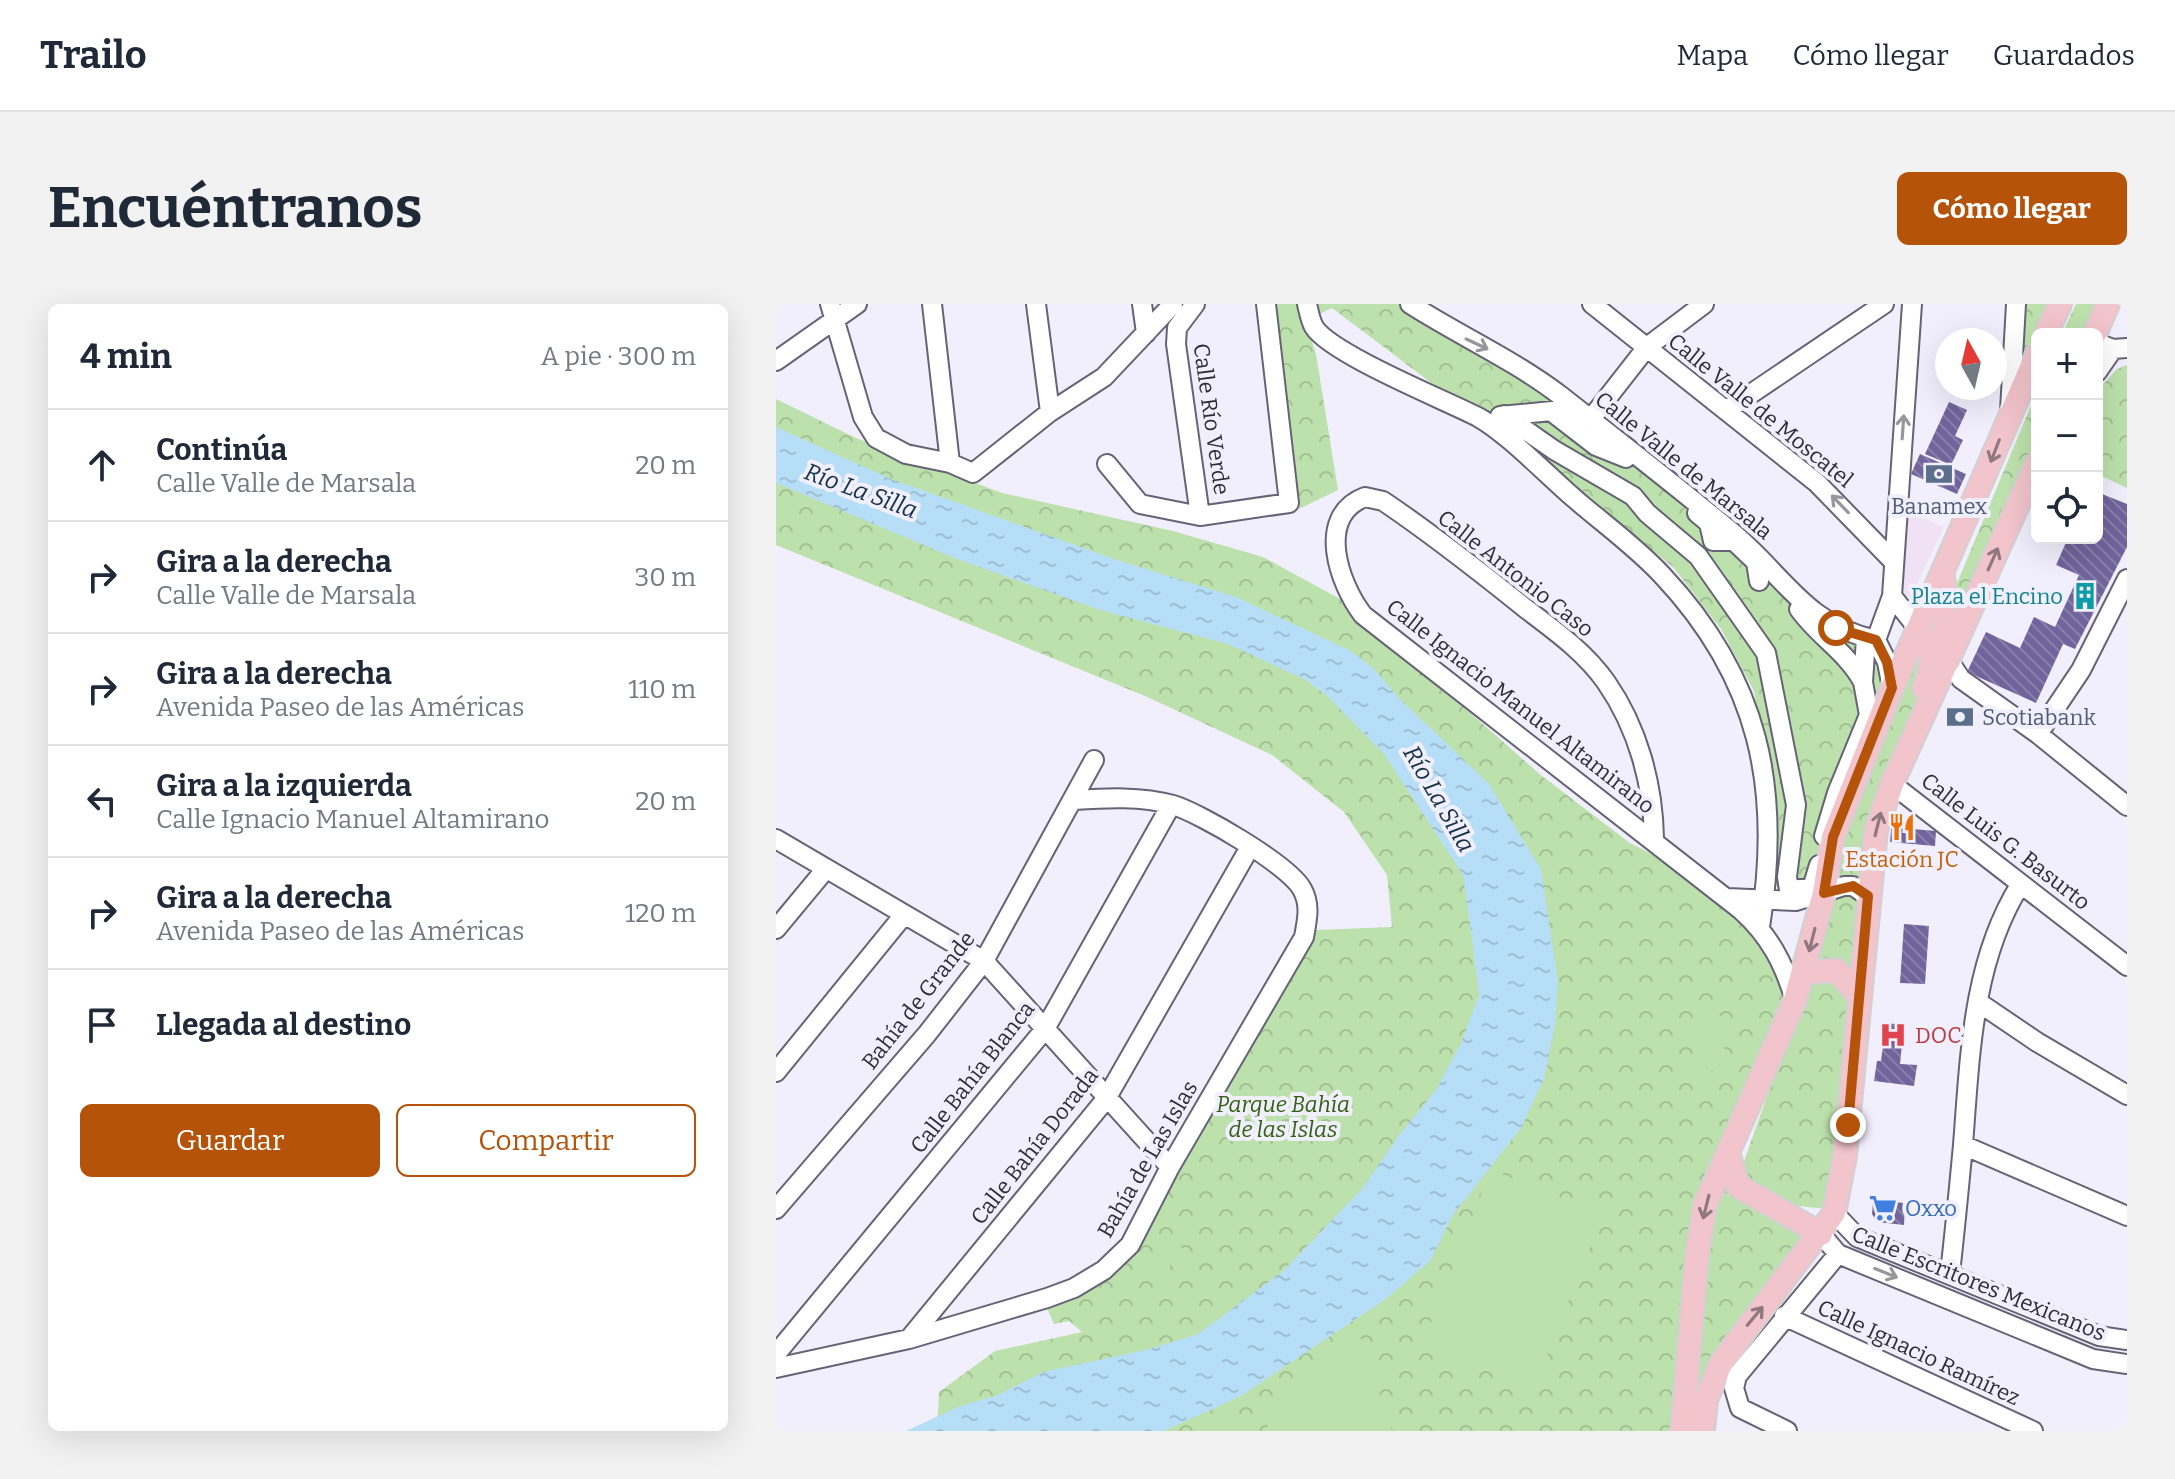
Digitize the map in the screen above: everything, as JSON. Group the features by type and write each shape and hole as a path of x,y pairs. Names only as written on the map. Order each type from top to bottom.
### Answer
{"main road":[{"path":"2049,328 2060,304"},
{"path":"2098,328 2108,304"},
{"path":"1682,1431 1697,1255 1705,1205 1795,1000 1824,893 1833,837 1892,688 2031,367"},
{"path":"1703,1431 1706,1400 1721,1363 1834,1213 1845,1156 1876,830 1892,784 2033,472"},
{"path":"1942,572 1947,592 1944,636 1949,661"},
{"path":"1912,739 1913,721 1932,663 1929,646 1919,630"},
{"path":"1803,973 1836,970 1860,997"},
{"path":"1728,1152 1738,1186 1821,1234"}],"street":[{"path":"776,361 831,313 857,304"},
{"path":"932,304 950,463"},
{"path":"1036,304 1050,412"},
{"path":"1142,304 1146,333"},
{"path":"831,313 872,432 906,454 950,463 973,473 989,457 1050,412 1104,377 1173,304"},
{"name":"Calle Río Verde","path":"1195,304 1177,328 1200,516"},
{"path":"1107,464 1140,504 1200,516 1289,503 1266,304"},
{"path":"1307,304 1314,327 1328,340 1394,378 1482,419 1660,573 1713,642 1744,701 1761,756 1769,817 1766,892 1760,927"},
{"name":"Calle Valle de Marsala","path":"1410,304 1519,367 1740,538 1824,621 1848,634 1871,639"},
{"name":"Calle Valle de Moscatel","path":"1592,304 1833,497 1893,561"},
{"path":"1482,419 1552,412 1583,414 1647,347 1704,304"},
{"path":"1727,410 1884,304"},
{"path":"1912,304 1893,561 1896,601 1919,630"},
{"path":"2010,413 2016,304"},
{"path":"1552,412 1596,446 1625,457 1709,523 1713,541 1734,541 1756,562 1759,581"},
{"path":"1504,415 1554,450 1633,496 1647,513 1698,556 1766,653 1796,805 1788,885"},
{"name":"Calle Ignacio Manuel Altamirano","path":"1373,497 1349,504 1337,520 1336,531 1339,574 1363,615 1654,838 1760,927 1785,969 1795,1000"},
{"name":"Calle Antonio Caso","path":"1373,497 1468,563 1548,625 1570,643 1606,682 1640,751 1653,808 1654,838"},
{"path":"2038,734 2081,670 2127,579"},
{"path":"1733,605 1759,581"},
{"path":"1759,581 1780,586 1815,632 1848,659 1863,682"},
{"path":"1788,885 1795,892 1816,885 1833,804 1869,715 1863,682 1871,639 1896,601"},
{"path":"1896,601 1930,601"},
{"path":"1871,639 1887,662 1892,688"},
{"path":"1949,661 1961,679 2038,734 2127,806"},
{"name":"Bahía de Grande","path":"776,1209 927,1034 984,961 1026,877 1074,800 1094,760"},
{"name":"Calle Luis G. Basurto","path":"1892,784 2127,966"},
{"path":"1074,800 1109,798 1171,805 1250,847"},
{"name":"Calle Bahía Blanca","path":"776,1354 1045,1029 1171,805"},
{"path":"776,839 984,961 1170,1167"},
{"name":"Bahía de Las Islas","path":"776,1368 909,1339 1047,1298 1104,1270 1130,1245 1170,1167 1304,937 1309,910 1301,886 1279,865 1250,847"},
{"name":"Calle Bahía Dorada","path":"909,1339 1106,1099 1250,847"},
{"path":"776,929 825,870"},
{"path":"1727,898 1788,885"},
{"path":"1950,1273 1984,968 1994,937 2020,885"},
{"path":"1766,892 1796,901 1853,886 1868,896"},
{"path":"776,1072 903,916"},
{"path":"1978,1002 2127,1095"},
{"path":"1963,1145 2127,1216"},
{"name":"Calle Escritores Mexicanos","path":"1834,1213 1857,1237 2099,1336 2127,1340"},
{"name":"Calle Escritores Mexicanos","path":"1821,1234 1838,1254 2093,1359 2127,1364"},
{"path":"1787,1431 1740,1408 1735,1394 1737,1376 1838,1254"},
{"name":"Calle Ignacio Ramírez","path":"1784,1316 2033,1431"}],"shaded area":[{"path":"1904,510 1944,527 1911,596 1902,597 1898,590"}],"green space":[{"path":"1271,304 1300,304 1316,354 1338,490 1299,509"},
{"path":"1310,304 1399,304 1473,353 1504,364 1568,411 1838,635 1875,654 1885,679 1815,886 1782,895 1773,881 1776,820 1754,691 1721,629 1673,567 1499,424 1430,382 1332,308 1317,315"},
{"path":"2024,304 2053,304 2042,328 2031,328 2030,353 2025,359 2022,354"},
{"path":"2076,304 2096,304 2086,328 2065,328"},
{"path":"2127,365 2127,488 2103,477 2103,384 2117,369"},
{"name":"Parque Bahía de las Islas","path":"776,399 856,438 1002,493 1173,531 1263,557 1342,600 1542,776 1630,843 1677,867 1751,924 1773,955 1785,998 1691,1213 1672,1431 937,1431 939,1392 995,1351 1082,1332 1069,1321 1054,1324 1046,1306 1143,1235 1313,942 1316,930 1392,927 1387,875 1344,812 1272,755 1145,696 776,545"},
{"path":"2031,405 2031,451 1958,616 1954,617 1948,605"},
{"path":"1921,660 1930,668 1882,778 1860,883 1836,881 1843,841 1914,667"},
{"path":"1847,894 1860,902 1853,975 1834,962 1815,957 1829,898"},
{"path":"1835,979 1852,1012 1833,1176 1823,1208 1788,1203 1765,1193 1742,1167 1808,980"},
{"path":"1722,1016 1726,1070 1699,1072 1695,1018"},
{"path":"1491,1170 1603,1214 1534,1389 1422,1345"},
{"path":"1727,1181 1805,1236 1690,1431 1704,1271 1709,1240"},
{"path":"1168,1238 1183,1249 1157,1283 1141,1271"},
{"path":"1360,1337 1392,1431 1266,1431 1280,1399 1301,1373 1314,1362"},
{"path":"1237,1411 1252,1431 1209,1431"}],"water":[{"name":"Río La Silla","path":"776,427 891,479 1114,559 1236,597 1351,651 1375,670 1398,697 1489,784 1541,869 1558,982 1555,1025 1544,1079 1521,1128 1453,1215 1430,1261 1386,1299 1241,1396 1164,1431 906,1431 958,1407 998,1395 1043,1372 1150,1349 1198,1334 1283,1271 1362,1189 1399,1135 1436,1090 1462,1041 1479,995 1463,875 1384,754 1326,695 1306,680 1228,644 1100,610 957,559 776,483"}],"building":[{"path":"1949,402 1967,410 1955,436 1963,440 1951,465 1925,454"},
{"name":"Banamex","path":"1920,454 1966,474 1957,494 1911,474"},
{"name":"Plaza el Encino","path":"2103,494 2127,504 2127,547 2075,649 2063,644 2036,703 1967,672 1986,632 2020,648 2034,617 2055,627 2079,575 2056,565 2065,544 2103,544"},
{"path":"1892,819 1901,820 1900,828 1936,831 1935,846 1890,842"},
{"path":"1904,924 1929,926 1925,984 1900,983"},
{"path":"1886,1023 1904,1025 1900,1064 1917,1065 1914,1086 1874,1081 1877,1061 1881,1061"},
{"path":"1873,1200 1905,1203 1904,1225 1877,1222 1872,1214"}],"place":[{"name":"Banamex","path":"1939,474"},
{"name":"Plaza el Encino","path":"2085,596"},
{"name":"Scotiabank","path":"1960,717"},
{"name":"Estación JC","path":"1902,827"},
{"name":"DOC","path":"1893,1035"},
{"name":"Oxxo","path":"1883,1208"}],"route":[{"path":"1836,628 1876,640 1887,662 1892,688 1833,837 1827,862 1824,893 1853,886 1868,896 1848,1125"}]}
